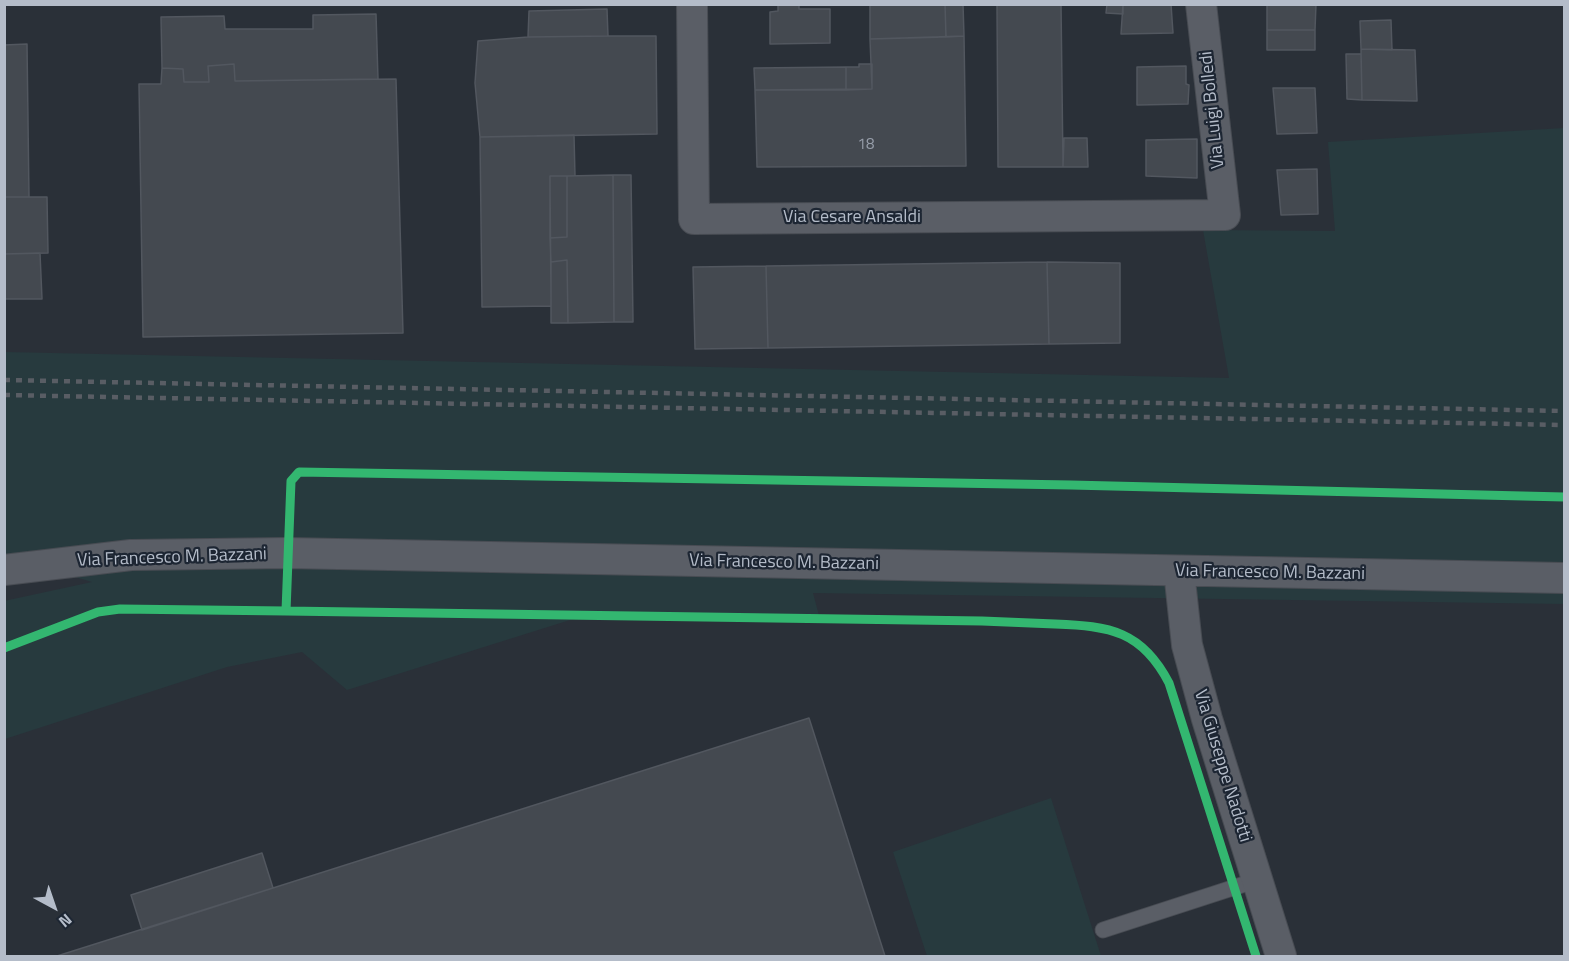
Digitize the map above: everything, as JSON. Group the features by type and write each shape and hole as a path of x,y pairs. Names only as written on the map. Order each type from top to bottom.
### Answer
{"street":[{"name":"Via Cesare Ansaldi","path":"692,4 694,219 1224,215"},
{"name":"Via Luigi Bolledi","path":"1201,4 1224,215"},
{"name":"Via Francesco M. Bazzani","path":"4,570 131,555 287,553 1564,578"},
{"name":"Via Giuseppe Nadotti","path":"1179,571 1187,645 1207,719 1281,957"}],"lane":[{"path":"1102,930 1257,880"}],"green space":[{"path":"1564,128 1564,604 813,593 821,623 586,615 347,690 302,652 227,667 5,739 4,601 92,582 5,556 5,352 1229,378 1203,230 1335,231 1328,142"},
{"path":"1051,798 1101,956 927,956 893,852"}],"building":[{"path":"799,4 799,9 830,9 830,43 770,44 770,12 778,11 778,5"},
{"path":"870,4 945,4 946,37 870,39"},
{"path":"945,4 963,4 964,36 946,37"},
{"path":"997,4 1061,4 1063,167 998,167"},
{"path":"1107,4 1123,4 1123,14 1106,13"},
{"path":"1123,4 1171,4 1173,33 1121,34"},
{"path":"1267,4 1316,4 1315,30 1267,30"},
{"path":"607,9 608,36 528,37 529,11"},
{"path":"376,14 378,79 235,81 234,64 208,66 209,82 184,82 183,69 162,68 161,17 224,16 225,29 313,29 313,15"},
{"path":"1391,20 1392,50 1361,49 1360,21"},
{"path":"1267,30 1315,30 1315,50 1267,50"},
{"path":"656,36 657,134 480,137 475,83 478,41 528,37"},
{"path":"964,36 966,166 757,167 755,90 872,89 870,39"},
{"path":"27,44 29,197 4,197 4,45"},
{"path":"1361,49 1415,50 1417,101 1362,100"},
{"path":"1346,54 1361,54 1362,100 1347,99"},
{"path":"234,64 235,81 396,79 403,333 143,337 139,84 161,84 162,68 183,69 184,82 209,82 208,66"},
{"path":"859,64 872,64 872,89 846,90 846,67 859,67"},
{"path":"1186,66 1186,84 1189,85 1188,104 1137,105 1137,67"},
{"path":"846,67 846,90 755,90 754,68"},
{"path":"1273,88 1315,88 1317,133 1277,134"},
{"path":"574,135 575,176 550,176 551,306 482,307 480,137"},
{"path":"1064,138 1087,138 1088,167 1063,167"},
{"path":"1197,139 1197,178 1146,176 1146,140"},
{"path":"1317,169 1318,214 1281,215 1277,170"},
{"path":"613,175 631,175 633,322 614,322"},
{"path":"613,175 614,322 568,323 567,260 551,262 550,238 567,237 567,176"},
{"path":"550,176 567,176 567,237 550,238"},
{"path":"4,197 47,197 48,253 4,254"},
{"path":"40,253 42,299 4,299 4,254"},
{"path":"567,260 568,323 551,323 551,262"},
{"path":"1047,262 1049,344 768,348 766,266"},
{"path":"1047,262 1120,263 1120,343 1049,344"},
{"path":"766,266 768,348 695,349 693,267"},
{"path":"809,718 885,956 57,956 273,888"},
{"path":"262,853 273,888 142,930 131,895"}],"railway":[{"path":"4,380 1564,411"},
{"path":"4,395 1564,425"}],"cycle path":[{"path":"4,648 98,612 120,609 286,611 291,481 299,472 1071,485 1564,497"},
{"path":"286,611 982,621 1075,625 1108,630 1136,642 1148,652 1169,683 1256,956"}]}
